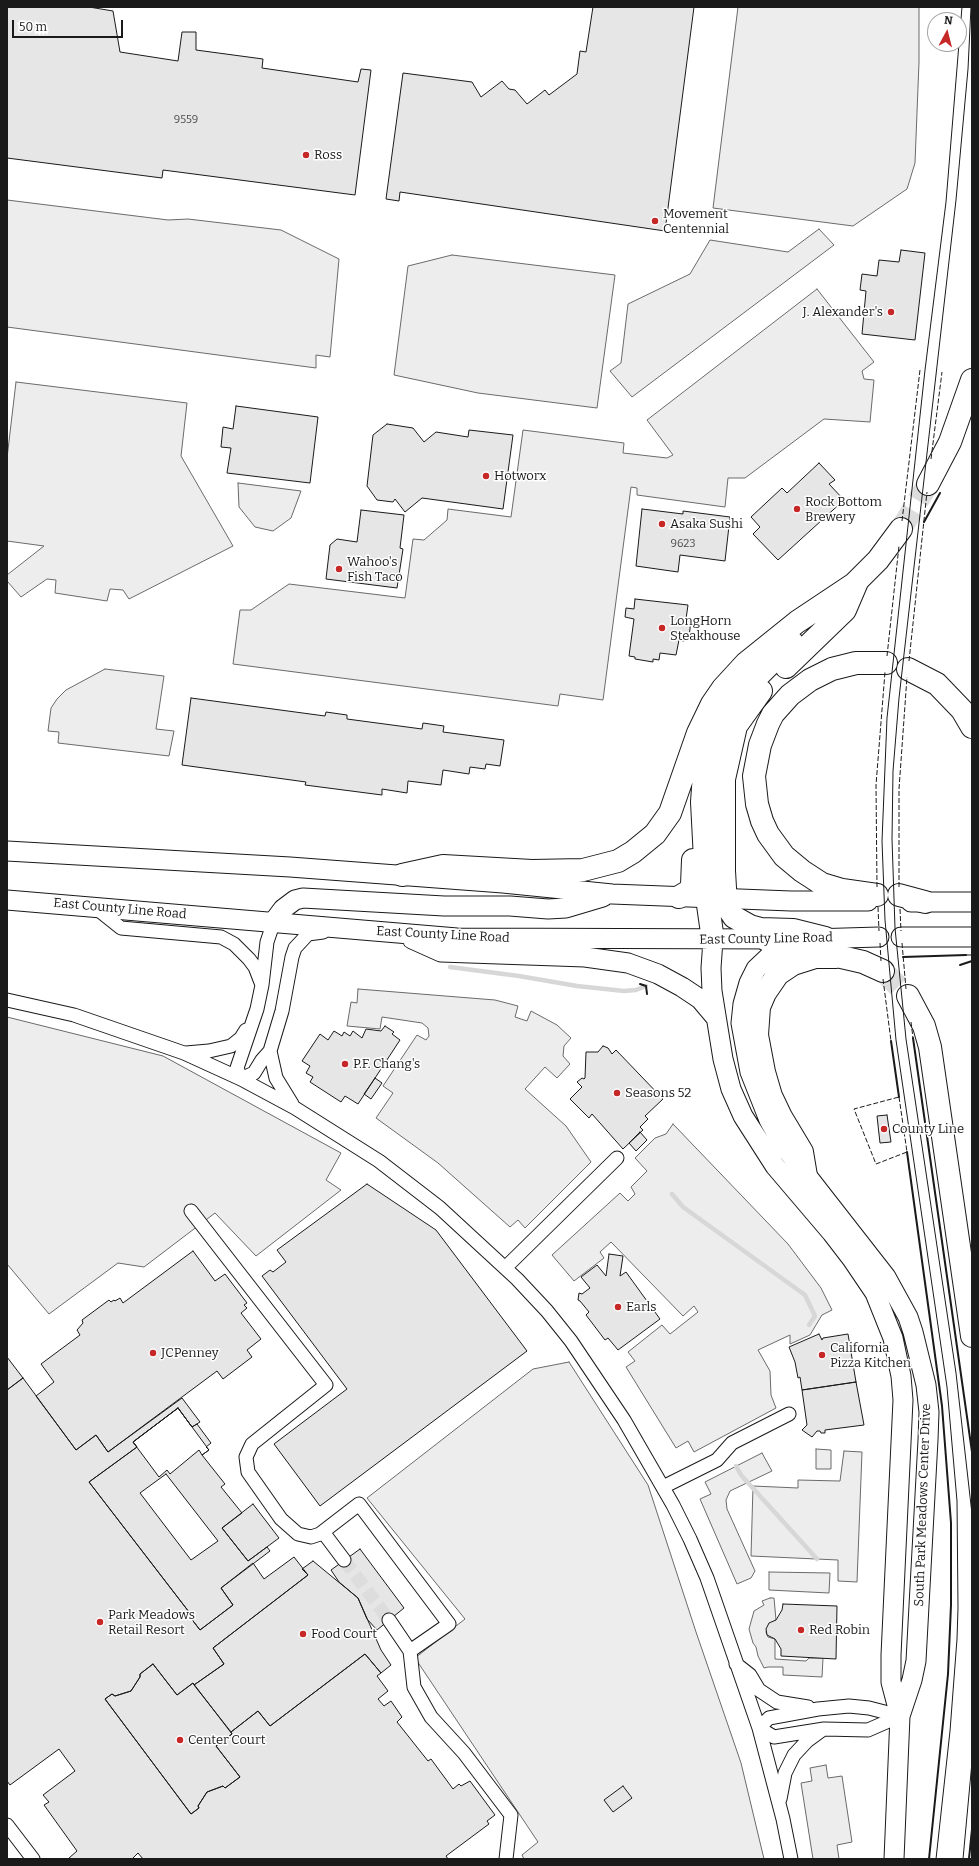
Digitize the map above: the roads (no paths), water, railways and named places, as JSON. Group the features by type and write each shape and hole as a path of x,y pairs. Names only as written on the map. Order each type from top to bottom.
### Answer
{"highway":[{"path":"928,484 950,442 972,380"},
{"path":"882,971 793,930 759,928 748,925 731,914 726,905 716,898 702,802 704,774 710,748 726,711 753,681 793,641 857,582 878,560 901,529"},
{"path":"402,875 443,866 532,871 583,870 618,861 634,852 655,834 670,813 698,733 712,704 723,688 746,663 797,622 857,582"},
{"path":"713,940 723,783 736,726 762,689 845,610 857,582"},
{"path":"679,897 689,891 693,882 691,787 696,758 712,723 740,683 767,658 793,641"},
{"path":"877,898 822,884 802,871 784,856 768,834 762,821 757,804 754,780 755,765 768,724 773,714 790,695 810,680 838,667 856,663 886,663"},
{"path":"908,669 937,684 946,692 962,710 972,727"},
{"path":"899,898 925,902"},
{"path":"766,940 791,946 830,947"},
{"path":"806,1176 802,1152 781,1117 771,1096 764,1072 757,1035 759,1007 765,993 778,974 793,964 815,957 830,947"},
{"path":"908,996 924,1026 930,1047 972,1336"}],"main road":[{"path":"7,850 402,875 612,894 716,898 877,898"},
{"path":"274,922 283,909 289,904 303,898 444,906 510,906 548,909 566,908 612,894"},
{"name":"East County Line Road","path":"7,900 456,938 766,940 830,947 879,937"},
{"path":"925,902 972,902"},
{"path":"400,934 441,952 585,957 628,963 658,974 682,987 700,999 716,1018"},
{"path":"901,937 972,937"},
{"name":"South Park Meadows Center Drive","path":"713,940 711,968 716,1018 723,1059 731,1089 743,1116 775,1166 832,1233 869,1283 883,1310 893,1338 901,1376 903,1400 891,1655 892,1682 900,1716 894,1859"},
{"name":"South Park Meadows Center Drive","path":"791,946 774,953 753,974 744,996 741,1023 748,1065 769,1120 782,1145 886,1276 908,1317 926,1385 929,1412 928,1440 916,1661 912,1680 900,1716"}],"street":[{"path":"94,907 121,928 221,937 234,944 249,959 255,967 262,985"},
{"path":"241,1079 237,1068 257,1009 262,985 266,942 274,922"},
{"path":"241,1079 254,1073 270,1051 282,1011 292,958 299,943 308,934 353,930"},
{"path":"7,1000 74,1015 184,1053 241,1079 296,1108 379,1161 440,1208 505,1268 547,1311 571,1342 624,1420 663,1487 690,1539 707,1578 759,1728 779,1802 791,1859"},
{"path":"184,1053 209,1051 231,1046 241,1038 257,1009"},
{"path":"270,1051 279,1085 296,1108"},
{"path":"505,1268 617,1158"},
{"path":"191,1211 326,1385 252,1444 246,1457 248,1472 281,1520 298,1534 311,1537 323,1532 359,1504 449,1624 410,1651"},
{"path":"663,1487 717,1460 732,1443 789,1414"},
{"path":"323,1532 344,1560"},
{"path":"389,1620 410,1651 414,1687 431,1717 464,1753 511,1816 506,1859"},
{"path":"736,1664 750,1675 759,1690 777,1702 818,1708"},
{"path":"759,1728 769,1718 818,1708 856,1706 900,1716"},
{"path":"759,1728 774,1737 824,1729 868,1730 900,1716"},
{"path":"779,1802 785,1773 794,1755 807,1741 824,1729"},
{"path":"7,1825 33,1859"}],"waterway":[{"path":"450,967 519,976 577,986 624,991 636,990 646,986"},
{"path":"672,1194 683,1207 805,1295 815,1316 809,1325"},
{"path":"736,1466 741,1475 817,1559"}],"tunnel":[{"path":"901,529 928,484"},
{"path":"883,971 908,996"},
{"path":"344,1560 389,1620"}],"tram line":[{"path":"936,1859 950,1731 957,1639 957,1501 947,1387 896,1040 885,920 882,841 887,718 925,370 946,202 962,7"},
{"path":"971,7 968,69 956,200 899,698 893,771 892,839 895,928 906,1039 956,1373 972,1514"},
{"path":"963,1859 972,1762"}],"place":[{"name":"Ross","path":"306,155"},
{"name":"Movement Centennial","path":"655,221"},
{"name":"J. Alexander's","path":"891,312"},
{"name":"Hotworx","path":"486,476"},
{"name":"Rock Bottom Brewery","path":"797,509"},
{"name":"Asaka Sushi","path":"662,524"},
{"name":"Wahoo's Fish Taco","path":"339,569"},
{"name":"LongHorn Steakhouse","path":"662,628"},
{"name":"P.F. Chang's","path":"345,1064"},
{"name":"Seasons 52","path":"617,1093"},
{"name":"County Line","path":"884,1129"},
{"name":"Earls","path":"618,1307"},
{"name":"JCPenney","path":"153,1353"},
{"name":"California Pizza Kitchen","path":"822,1355"},
{"name":"Park Meadows Retail Resort","path":"100,1622"},
{"name":"Red Robin","path":"801,1630"},
{"name":"Food Court","path":"303,1634"},
{"name":"Center Court","path":"180,1740"}]}
